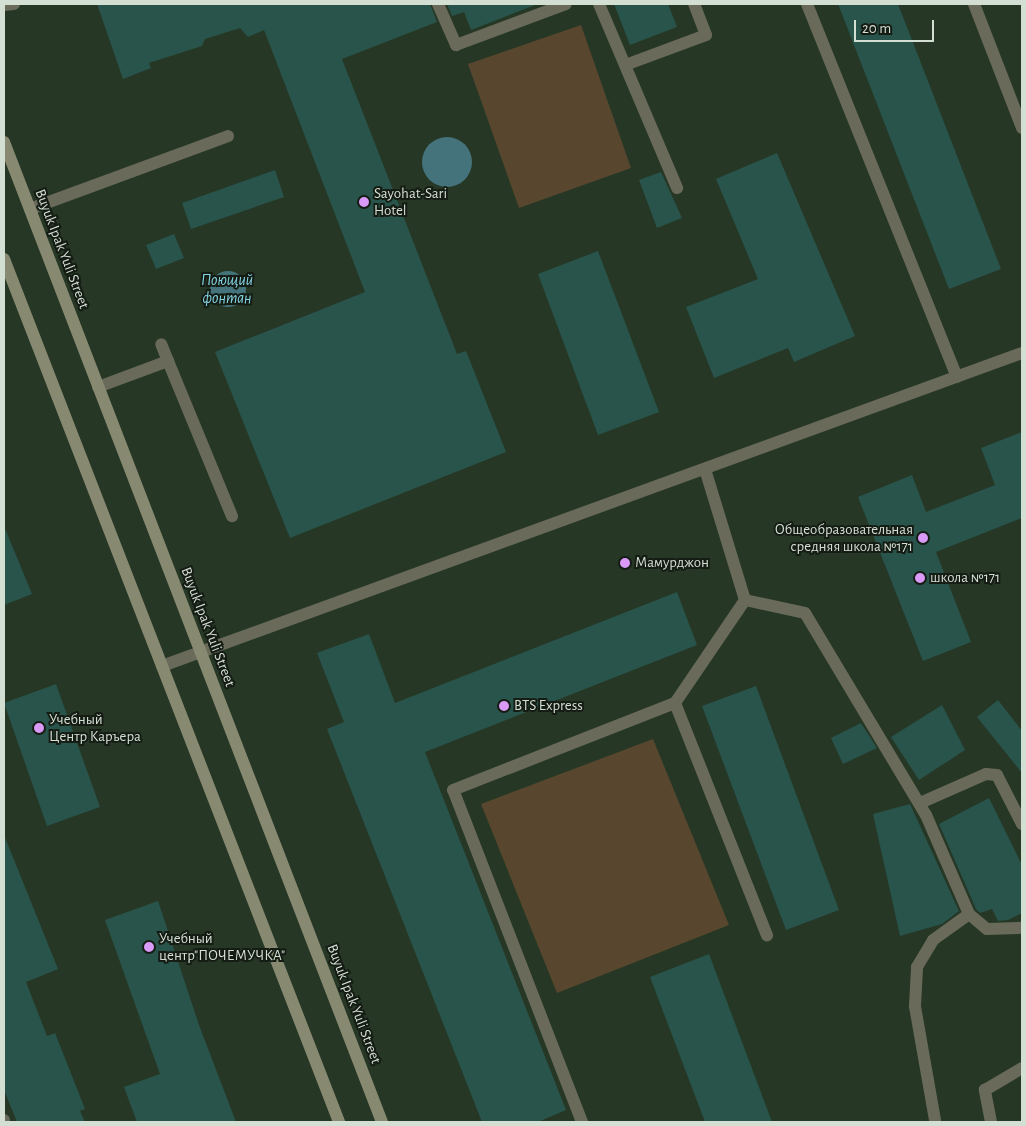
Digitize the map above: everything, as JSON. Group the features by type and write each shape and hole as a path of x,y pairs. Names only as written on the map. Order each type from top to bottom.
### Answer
{"main road":[{"name":"Buyuk Ipak Yuli Street","path":"4,142 382,1122"},
{"path":"4,259 339,1122"}],"street":[{"path":"4,5 14,4"},
{"path":"438,4 456,45 566,4"},
{"path":"599,4 628,64 677,188"},
{"path":"628,64 706,35 694,4"},
{"path":"807,4 957,377"},
{"path":"974,4 1022,128"},
{"path":"30,209 228,136"},
{"path":"162,344 232,516"},
{"path":"162,666 1022,353"},
{"path":"98,387 168,361"},
{"path":"706,469 745,600"},
{"path":"582,1122 453,790 676,703 745,600"},
{"path":"745,600 805,613 920,803 970,914 987,928 1022,928"},
{"path":"676,703 766,935"},
{"path":"920,803 986,774 997,775 1022,824"},
{"path":"935,1120 915,1006 917,967 933,940 970,914"},
{"path":"991,1122 985,1090 1022,1068"}],"shaded area":[{"path":"581,25 631,168 519,208 468,64"},
{"path":"653,739 729,925 557,993 481,804"}],"water":[{"path":"442,137 452,137 465,144 472,157 472,167 465,180 452,187 442,187 433,183 426,176 422,167 422,157 426,148 433,141"},
{"name":"Поющий фонтан","path":"228,271 241,276 246,289 241,302 228,307 215,302 210,289 215,276"}],"building":[{"path":"97,4 430,4 437,22 342,59 457,354 466,351 506,452 290,538 215,352 365,292 264,30 248,37 240,28 205,39 202,46 149,63 151,68 123,79"},
{"path":"447,4 535,5 471,30 464,12 452,16"},
{"path":"614,4 668,4 677,27 630,45"},
{"path":"838,4 898,4 1001,269 949,289"},
{"path":"777,153 855,336 794,362 788,348 714,378 686,307 758,279 716,179"},
{"path":"275,170 284,197 191,229 182,203"},
{"path":"661,172 682,218 657,228 639,180"},
{"path":"174,234 184,258 156,269 146,245"},
{"path":"598,251 659,412 598,435 538,274"},
{"name":"Общеобразовательная средняя школа №171","path":"1022,432 1022,518 936,552 971,642 923,661 858,497 912,475 926,512 995,485 981,448"},
{"path":"4,526 32,594 4,605"},
{"path":"677,592 697,645 425,752 566,1110 538,1122 482,1122 327,729 344,722 317,653 369,634 395,703"},
{"path":"56,684 100,807 47,826 4,703"},
{"path":"756,686 839,910 786,930 702,706"},
{"path":"998,700 1022,731 1022,773 977,717"},
{"path":"942,705 965,750 919,780 891,737"},
{"path":"861,723 877,748 843,764 831,738"},
{"path":"989,798 1022,865 1022,913 1008,920 998,921 992,909 980,913 976,909 939,824"},
{"path":"910,804 959,911 942,924 900,936 873,814"},
{"path":"4,835 58,969 26,982 47,1036 55,1033 85,1109 80,1111 85,1122 17,1122 4,1090"},
{"path":"158,901 199,1025 236,1122 137,1122 124,1087 160,1074 105,920"},
{"path":"709,954 772,1122 705,1122 650,977"}],"place":[{"name":"Sayohat-Sari Hotel","path":"364,202"},
{"name":"Общеобразовательная средняя школа №171","path":"923,538"},
{"name":"Мамурджон","path":"625,563"},
{"name":"школа №171","path":"920,578"},
{"name":"BTS Express","path":"504,706"},
{"name":"Учебный Центр Каръера","path":"39,728"},
{"name":"Учебный центр\"ПОЧЕМУЧКА\"","path":"149,947"}]}
